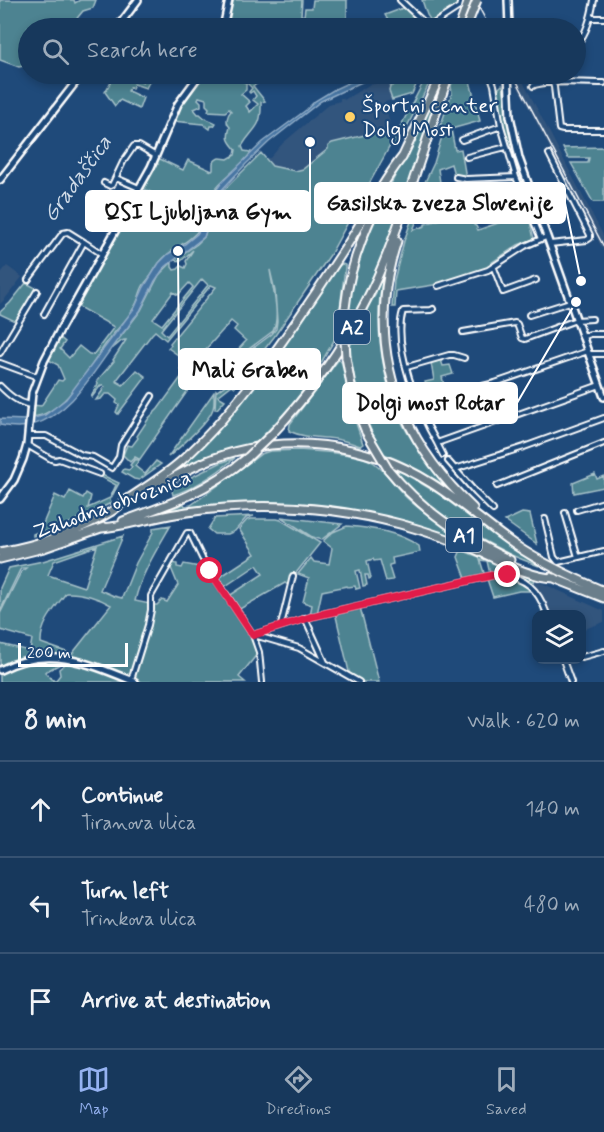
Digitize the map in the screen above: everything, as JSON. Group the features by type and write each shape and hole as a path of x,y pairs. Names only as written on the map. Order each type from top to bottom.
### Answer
{"highway":[{"path":"463,18 469,0"},
{"path":"470,18 477,0"},
{"name":"A1","path":"436,84 403,156 374,211 358,248 347,285 344,325 346,357 354,402 377,453 414,498 453,528 495,553 604,598"},
{"name":"A1","path":"446,84 406,203 406,212 392,256 385,297 385,336 391,375 403,412 427,456 451,486 489,525 531,556 604,591"},
{"name":"Zahodna obvoznica","path":"0,552 56,537 110,513 182,460 204,440 242,395 289,332 403,156"},
{"name":"Zahodna obvoznica","path":"0,559 44,548 177,501 221,478 248,457 271,435 310,390 352,327 382,267 406,203"},
{"path":"110,513 178,475 214,459 260,447 311,444 360,451 397,464 440,488 489,525"},
{"path":"102,528 176,514 224,508 273,507 332,511 380,519 428,532 537,576 555,579"}],"street":[{"path":"124,18 138,0"},
{"path":"225,18 229,0"},
{"path":"400,0 420,18"},
{"path":"508,0 509,18"},
{"path":"586,30 594,0"},
{"path":"443,18 456,9 461,2"},
{"path":"591,18 604,18"},
{"path":"586,83 604,83"},
{"path":"0,180 74,84"},
{"path":"0,499 24,459 30,405 38,377 56,338 156,156 178,104 193,84"},
{"path":"494,84 506,147 516,177 544,238 549,244 604,397"},
{"path":"508,84 514,142 544,238"},
{"path":"553,84 559,129 604,130"},
{"path":"462,140 501,126"},
{"path":"104,183 112,185 123,162 135,146 156,156"},
{"path":"467,157 506,147"},
{"path":"549,154 590,238 549,244"},
{"path":"456,177 466,179 516,177"},
{"path":"116,178 139,188"},
{"path":"28,280 63,233 69,232 102,254"},
{"path":"438,286 481,274 494,268 519,250 544,238"},
{"path":"44,314 84,242"},
{"path":"494,268 503,292 536,280"},
{"path":"0,353 37,291"},
{"path":"529,315 570,302"},
{"path":"434,309 403,311 401,338 417,402 443,455"},
{"path":"462,332 514,323 517,324 522,338 525,339 576,320 592,319"},
{"path":"582,336 604,334"},
{"path":"417,402 495,383 588,353 604,354"},
{"path":"407,367 449,355 464,358"},
{"path":"0,363 38,377"},
{"path":"437,443 600,385"},
{"path":"0,386 16,400 30,405"},
{"path":"28,436 46,436 112,468 119,457 121,445 152,396"},
{"path":"455,469 604,418"},
{"path":"497,486 604,443"},
{"path":"27,445 55,460 59,459 100,474"},
{"path":"448,461 494,510"},
{"path":"576,510 604,502"},
{"path":"565,513 578,557"},
{"path":"544,519 554,557 558,562 604,551"},
{"path":"0,670 27,660 58,657 90,664 133,681 148,625 151,596 186,533 189,532 202,558 253,635 260,652 262,682"},
{"path":"253,635 305,618 498,574 517,577 531,586 537,592 545,610"},
{"path":"281,625 293,576"},
{"path":"305,618 325,663"},
{"path":"253,635 299,648 359,682"},
{"path":"586,656 604,651"},
{"path":"564,664 571,682"}],"shaded area":[{"path":"346,84 358,84 321,101 269,142 218,194 204,237 164,268 140,311 75,397 48,419 32,425 16,427 0,425 0,419 26,420 45,415 66,399 135,307 159,263 197,234 201,228 208,202 222,182 263,142 315,101"},
{"path":"388,84 390,87 392,100 385,102 390,124 385,130 335,142 303,169 288,170 272,166 267,158 270,158 283,143 329,104 340,101 340,98 344,100 369,85"},
{"path":"516,84 524,84 604,237 604,252"},
{"path":"7,266 22,277 0,304 0,274"},
{"path":"535,580 604,611 604,622 586,629 586,610 546,610 534,583"}],"green space":[{"path":"0,0 74,0 75,3 80,0 96,0 93,8 83,11 77,18 18,18 18,67 0,60"},
{"path":"232,0 302,0 301,15 304,16 305,8 312,8 313,0 347,0 347,18 228,18"},
{"path":"422,0 459,0 457,6 440,18 429,18"},
{"path":"406,7 418,18 387,18 385,15"},
{"path":"110,84 134,84 128,91 143,98 139,109 120,100 115,106 105,92"},
{"path":"134,84 148,84 146,88"},
{"path":"196,84 246,84 246,90 241,94 250,102 246,106 250,112 258,104 253,100 256,96 253,91 249,92 252,88 248,84 256,84 253,86 265,101 261,102 259,123 242,146 244,151 251,152 213,192 196,233 168,254 159,264 143,286 131,313 110,338 77,386 56,407 45,414 32,417 33,405 41,406 58,380 64,379 58,365 47,359 59,337 65,342 60,349 69,358 79,346 93,355 114,327 77,306 136,199 152,208 159,196 142,188 155,164 158,164 156,161 158,158 183,170 188,160 212,171 216,159 228,159 235,155 236,150 228,138 230,127 227,119 231,111 229,109 225,112 208,111 206,99 199,97 201,106 194,109 204,118 216,123 214,126 210,129 203,124 173,121"},
{"path":"395,84 416,84 412,94 392,100 390,87"},
{"path":"422,84 429,84 398,144 395,147 391,144 330,255 274,337 235,387 232,385 218,396 225,400 215,409 216,390 237,375 235,371 226,377 224,375 223,380 218,383 222,374 276,329 277,321 275,291 270,270 276,309 273,331 226,366 218,378 215,375 224,363 246,341 234,330 237,326 231,321 206,349 212,355 210,357 204,352 199,358 205,364 200,373 135,466 145,474 156,461 161,464 139,480 122,472 124,469 129,470 135,459 139,459 135,457 130,462 123,455 127,445 132,446 149,418 185,372 180,369 185,360 168,348 170,343 216,287 211,285 166,340 155,331 152,334 116,381 123,385 137,370 146,377 118,414 116,412 119,405 116,403 117,400 110,394 105,394 101,399 96,400 105,387 101,385 91,396 98,384 97,381 114,361 126,340 112,348 141,310 159,275 172,262 174,270 181,266 185,268 186,261 193,250 181,261 174,260 204,237 219,196 261,153 272,166 295,171 303,169 332,143 385,130 392,143","holes":["202,279 208,285 167,336 161,330","189,283 193,287 162,325 153,319 173,292 178,295"]},
{"path":"439,84 443,84 391,238 364,300 348,329 348,301 358,256"},
{"path":"452,84 471,84 480,121 451,129 455,150 461,149 466,178 454,175 451,164 438,169 441,189 433,193 432,189 426,191 413,230 465,209 460,192 462,186 465,185 476,215 472,217 473,222 478,230 522,212 524,218 529,217 534,239 518,245 483,271 440,284 396,291 395,307 392,307 394,280 404,241 434,163 443,133 439,130 452,93"},
{"path":"502,85 523,184 512,161 502,126 497,90"},
{"path":"604,147 604,202 593,202 571,163 588,163 589,158 568,158 563,148"},
{"path":"342,264 345,268 339,332 311,380 291,406 256,443 208,456 171,474 246,396"},
{"path":"383,277 380,297 380,341 388,385 395,406 414,443 452,491 418,470 382,453 361,409 348,353 353,338 366,319 367,309 376,294 374,293"},
{"path":"26,283 36,290 17,322 0,314 0,312"},
{"path":"339,359 342,363 352,411 363,444 360,446 340,440 303,436 289,431 290,424"},
{"path":"441,360 443,366 450,365 453,374 442,377 446,393 429,397 425,382 434,380 431,363"},
{"path":"214,392 214,407 205,422 168,457"},
{"path":"299,450 348,455 373,462 415,505 465,539 466,542 407,521 349,510 309,506 155,515 184,504 185,506 191,505 261,454 270,451"},
{"path":"235,458 206,479 173,495 171,487"},
{"path":"390,465 439,494 539,566 511,555 477,537 432,508 405,483"},
{"path":"595,474 597,479 604,476 604,487 574,493 573,483"},
{"path":"102,475 119,483 110,500 111,503 68,524 33,536 40,531 55,495 65,500 70,491 83,498 86,493 91,496 88,508 110,498 116,485 101,477"},
{"path":"522,513 530,514 537,544 505,521"},
{"path":"254,516 246,518 235,531 228,534 214,534 208,529 215,518"},
{"path":"281,517 342,524 321,540 312,537"},
{"path":"251,519 281,520 320,543 296,573 290,585 285,583 238,610 229,596 263,574 257,565 224,587 217,579 255,554 239,529"},
{"path":"171,525 141,581 135,601 150,604 145,632 130,677 86,661 53,655 21,659 0,666 0,644 30,651 32,639 0,630 0,614 21,572 26,568 20,570 0,611 0,588 9,568 43,561 123,536 100,590 122,598 153,528","holes":["97,546 84,587 48,575 54,561","66,593 90,596 111,605 72,654 41,643 43,629 53,610"]},
{"path":"347,526 394,534 419,546 420,552 392,558 393,564 389,567 393,580 386,581 380,560 367,561 371,578 365,575 367,585 363,586 360,570 356,571 360,588 347,586 322,591 317,614 310,615 312,605 303,602 309,578 298,574 311,558 314,562 329,564 332,548 323,541 333,532"},
{"path":"461,550 534,578 533,582 508,573 490,574 487,561 480,560 485,576 467,581 458,557"},
{"path":"173,563 182,568 184,564 205,568 241,619 258,653 239,677 245,682 142,682 133,678 152,605 157,605 162,600 167,602 178,585 171,568"},
{"path":"503,576 521,582 533,590 543,610 531,591 519,591 493,597 487,579"},
{"path":"360,607 379,682 362,682 350,676 335,612"},
{"path":"47,659 64,660 45,672 53,680 60,675 59,669 69,661 128,682 0,682 0,672 23,663"}],"railway":[{"path":"475,0 485,18"},
{"path":"518,84 604,247"}],"place":[{"name":"Športni center Dolgi Most","path":"350,117"},
{"name":"QSI Ljubljana Gym","path":"310,142"},
{"name":"Mali Graben","path":"178,251"},
{"name":"Gasilska zveza Slovenije","path":"581,281"},
{"name":"Dolgi most Rotar","path":"576,302"}],"route":[{"path":"210,571 253,635 305,618 498,574 508,575"}],"water label":[{"name":"Gradaščica","path":"76,178"}]}
